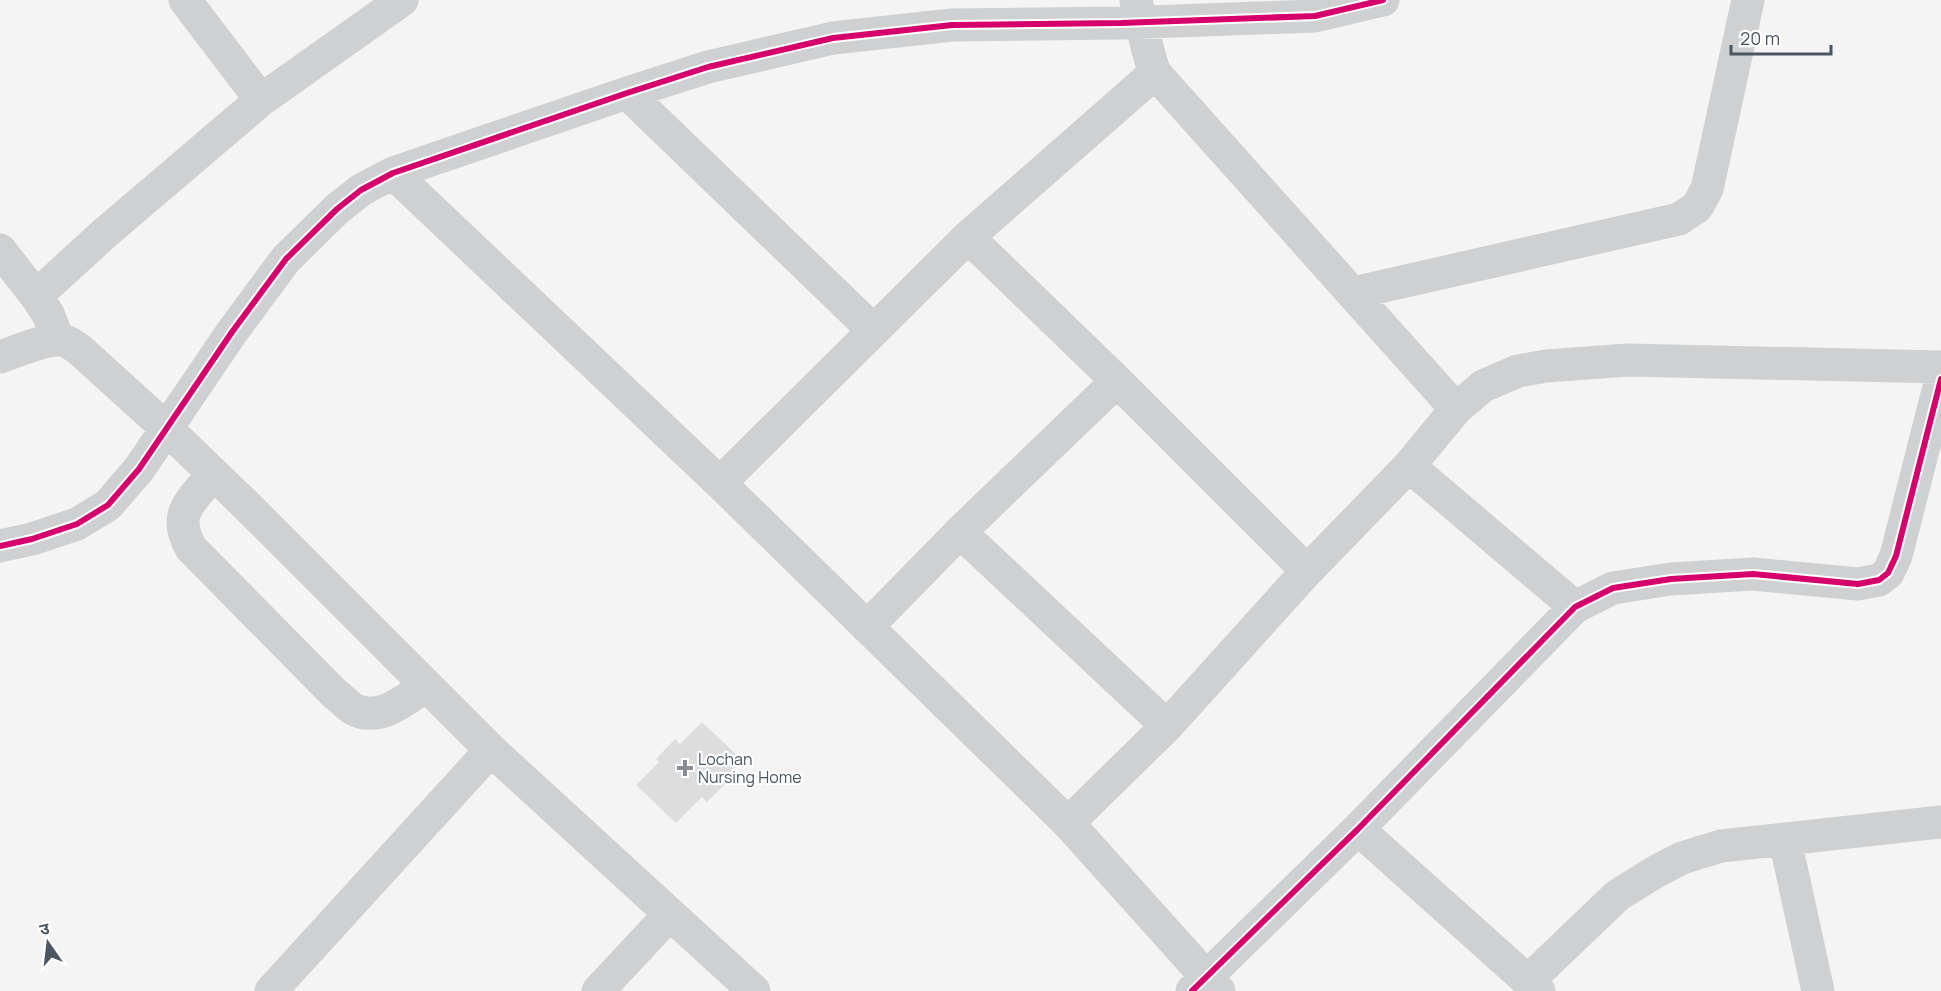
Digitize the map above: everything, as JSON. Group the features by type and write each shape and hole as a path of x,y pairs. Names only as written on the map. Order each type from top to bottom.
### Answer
{"street":[{"path":"185,0 261,100"},
{"path":"36,296 105,232 261,100 402,0"},
{"path":"0,546 32,539 77,524 108,505 139,469 232,332 286,259 337,208 361,190 393,173 708,67 833,38 1139,10 1315,16 1383,0"},
{"path":"1353,293 1679,219 1697,207 1707,189 1748,0"},
{"path":"1139,10 1149,59 1155,73 1456,409"},
{"path":"720,483 968,237 1155,73"},
{"path":"627,93 873,330"},
{"path":"393,173 720,483 1068,823 1206,986 1575,607 1613,588 1671,579 1753,574 1858,584 1879,580 1888,573 1896,556 1941,379"},
{"path":"968,237 1117,381 1307,571"},
{"path":"0,250 36,296 69,345 167,429 491,750 754,991"},
{"path":"0,357 31,346 69,345"},
{"path":"1068,823 1167,726 1307,571 1409,466 1456,409 1483,386 1518,371 1546,366 1628,360 1941,367"},
{"path":"867,627 960,532 1117,381"},
{"path":"1409,466 1575,607"},
{"path":"213,474 185,510 182,523 187,542 335,694 353,708 371,714 388,711 426,686"},
{"path":"960,532 1167,726"},
{"path":"271,991 491,750"},
{"path":"1358,829 1534,986 1618,895 1682,858 1721,846 1941,822"},
{"path":"1785,840 1818,991"},
{"path":"598,991 669,915"}],"building":[{"path":"702,722 742,760 723,780 726,783 707,802 702,797 676,823 636,785 659,762 656,759 675,739 680,744"}],"cycle path":[{"path":"0,546 32,539 77,524 108,505 139,469 232,332 286,259 337,209 361,190 393,173 708,67 833,38 952,25 1121,23 1315,16 1383,0"},
{"path":"1192,991 1358,829 1575,607 1613,588 1671,579 1753,574 1858,584 1879,580 1888,573 1896,556 1941,379"}],"place":[{"name":"Lochan Nursing Home","path":"685,768"}]}
